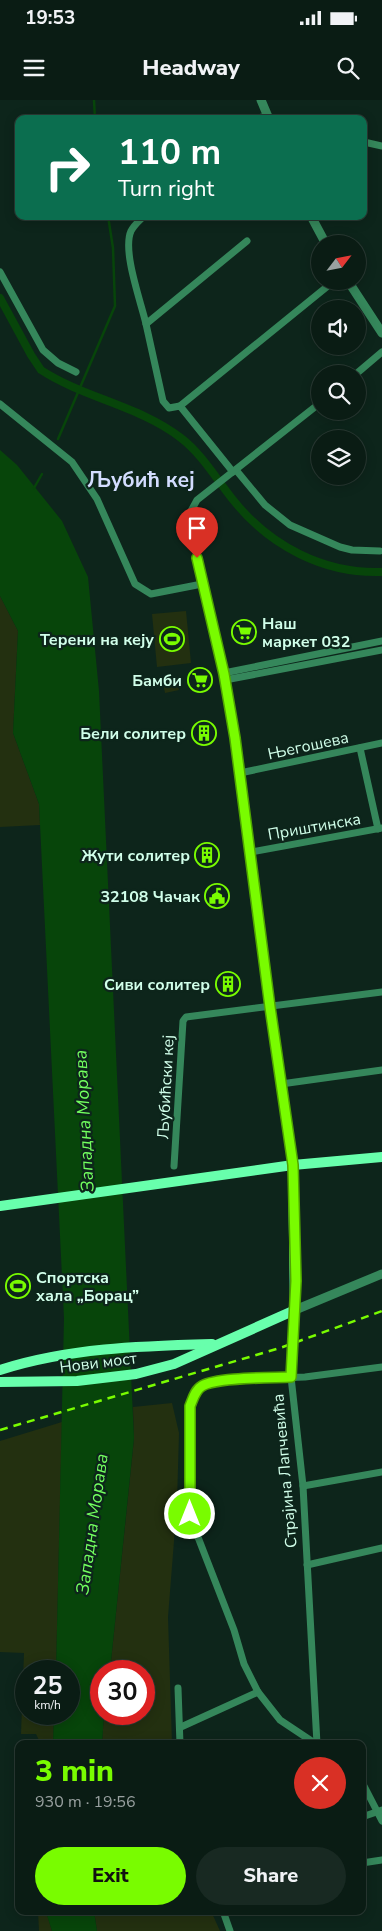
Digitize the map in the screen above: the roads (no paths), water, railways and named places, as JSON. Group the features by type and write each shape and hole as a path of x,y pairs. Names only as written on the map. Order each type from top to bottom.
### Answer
{"main road":[{"path":"4,1205 293,1165 382,1157"},
{"name":"Страјина Лапчевића","path":"293,1165 295,1310"},
{"path":"195,1349 216,1344 295,1310"},
{"name":"Нови мост","path":"0,1370 40,1359 94,1350 195,1349"},
{"name":"Нови мост","path":"0,1382 51,1382 111,1378 174,1364 195,1349"}],"street":[{"path":"262,100 267,115"},
{"path":"367,143 382,146"},
{"path":"140,220 130,232 131,265 163,401 169,408 180,406 323,290"},
{"path":"313,220 321,235"},
{"path":"147,327 247,241"},
{"path":"0,272 43,350 58,363 76,372"},
{"path":"354,290 381,329"},
{"path":"366,366 382,352"},
{"path":"0,404 72,462 97,499 135,584 151,594 202,584"},
{"path":"180,406 265,505 290,525 340,547 352,550 380,551"},
{"path":"293,1165 280,1084 251,852 225,677 189,522 191,511 198,500 311,410"},
{"path":"225,677 382,640"},
{"path":"225,677 382,650"},
{"name":"Његошева","path":"240,773 382,743"},
{"path":"360,748 380,828"},
{"name":"Приштинска","path":"251,852 380,828"},
{"path":"270,1007 382,992"},
{"name":"Љубићски кеј","path":"174,1166 182,1021 192,1015 270,1007"},
{"path":"280,1084 382,1070"},
{"path":"295,1310 382,1274"},
{"name":"Страјина Лапчевића","path":"295,1310 291,1377 303,1486 317,1740"},
{"path":"311,1740 280,1720 258,1692 244,1664 234,1630 190,1514 190,1406 200,1387 208,1384 382,1367"},
{"path":"303,1486 382,1472"},
{"path":"307,1565 382,1548"},
{"path":"178,1688 181,1727 178,1733 179,1740"},
{"path":"181,1727 258,1692"},
{"path":"366,1788 380,1810 382,1821"},
{"path":"366,1815 380,1810"},
{"path":"366,1863 382,1860"},
{"path":"224,1915 230,1931"}],"water":[{"name":"Западна Морава","path":"0,450 17,465 62,521 88,577 99,691 134,1438 111,1660 90,1660 90,1725 103,1725 102,1740 53,1740 54,1725 80,1725 80,1660 56,1660 64,1318 39,804 13,733 18,631 0,596"},
{"path":"47,1915 95,1915 97,1931 52,1931"}],"waterway":[{"path":"94,100 95,115"},
{"path":"58,439 115,306 113,248 109,220"},
{"path":"0,298 41,370 75,388 148,418 181,438 203,459 248,517 281,544 319,562 339,568 382,572"},
{"path":"34,488 42,474"}],"railway":[{"path":"0,1430 280,1348 382,1311"}],"place":[{"name":"Наш маркет 032","path":"244,632"},
{"name":"Терени на кеју","path":"172,639"},
{"name":"Бамби","path":"200,680"},
{"name":"Бели солитер","path":"204,733"},
{"name":"Жути солитер","path":"207,855"},
{"name":"32108 Чачак","path":"217,896"},
{"name":"Сиви солитер","path":"228,984"},
{"name":"Спортска хала „Борац”","path":"18,1286"}],"district":[{"name":"Љубић кеј","path":"141,480"}]}
